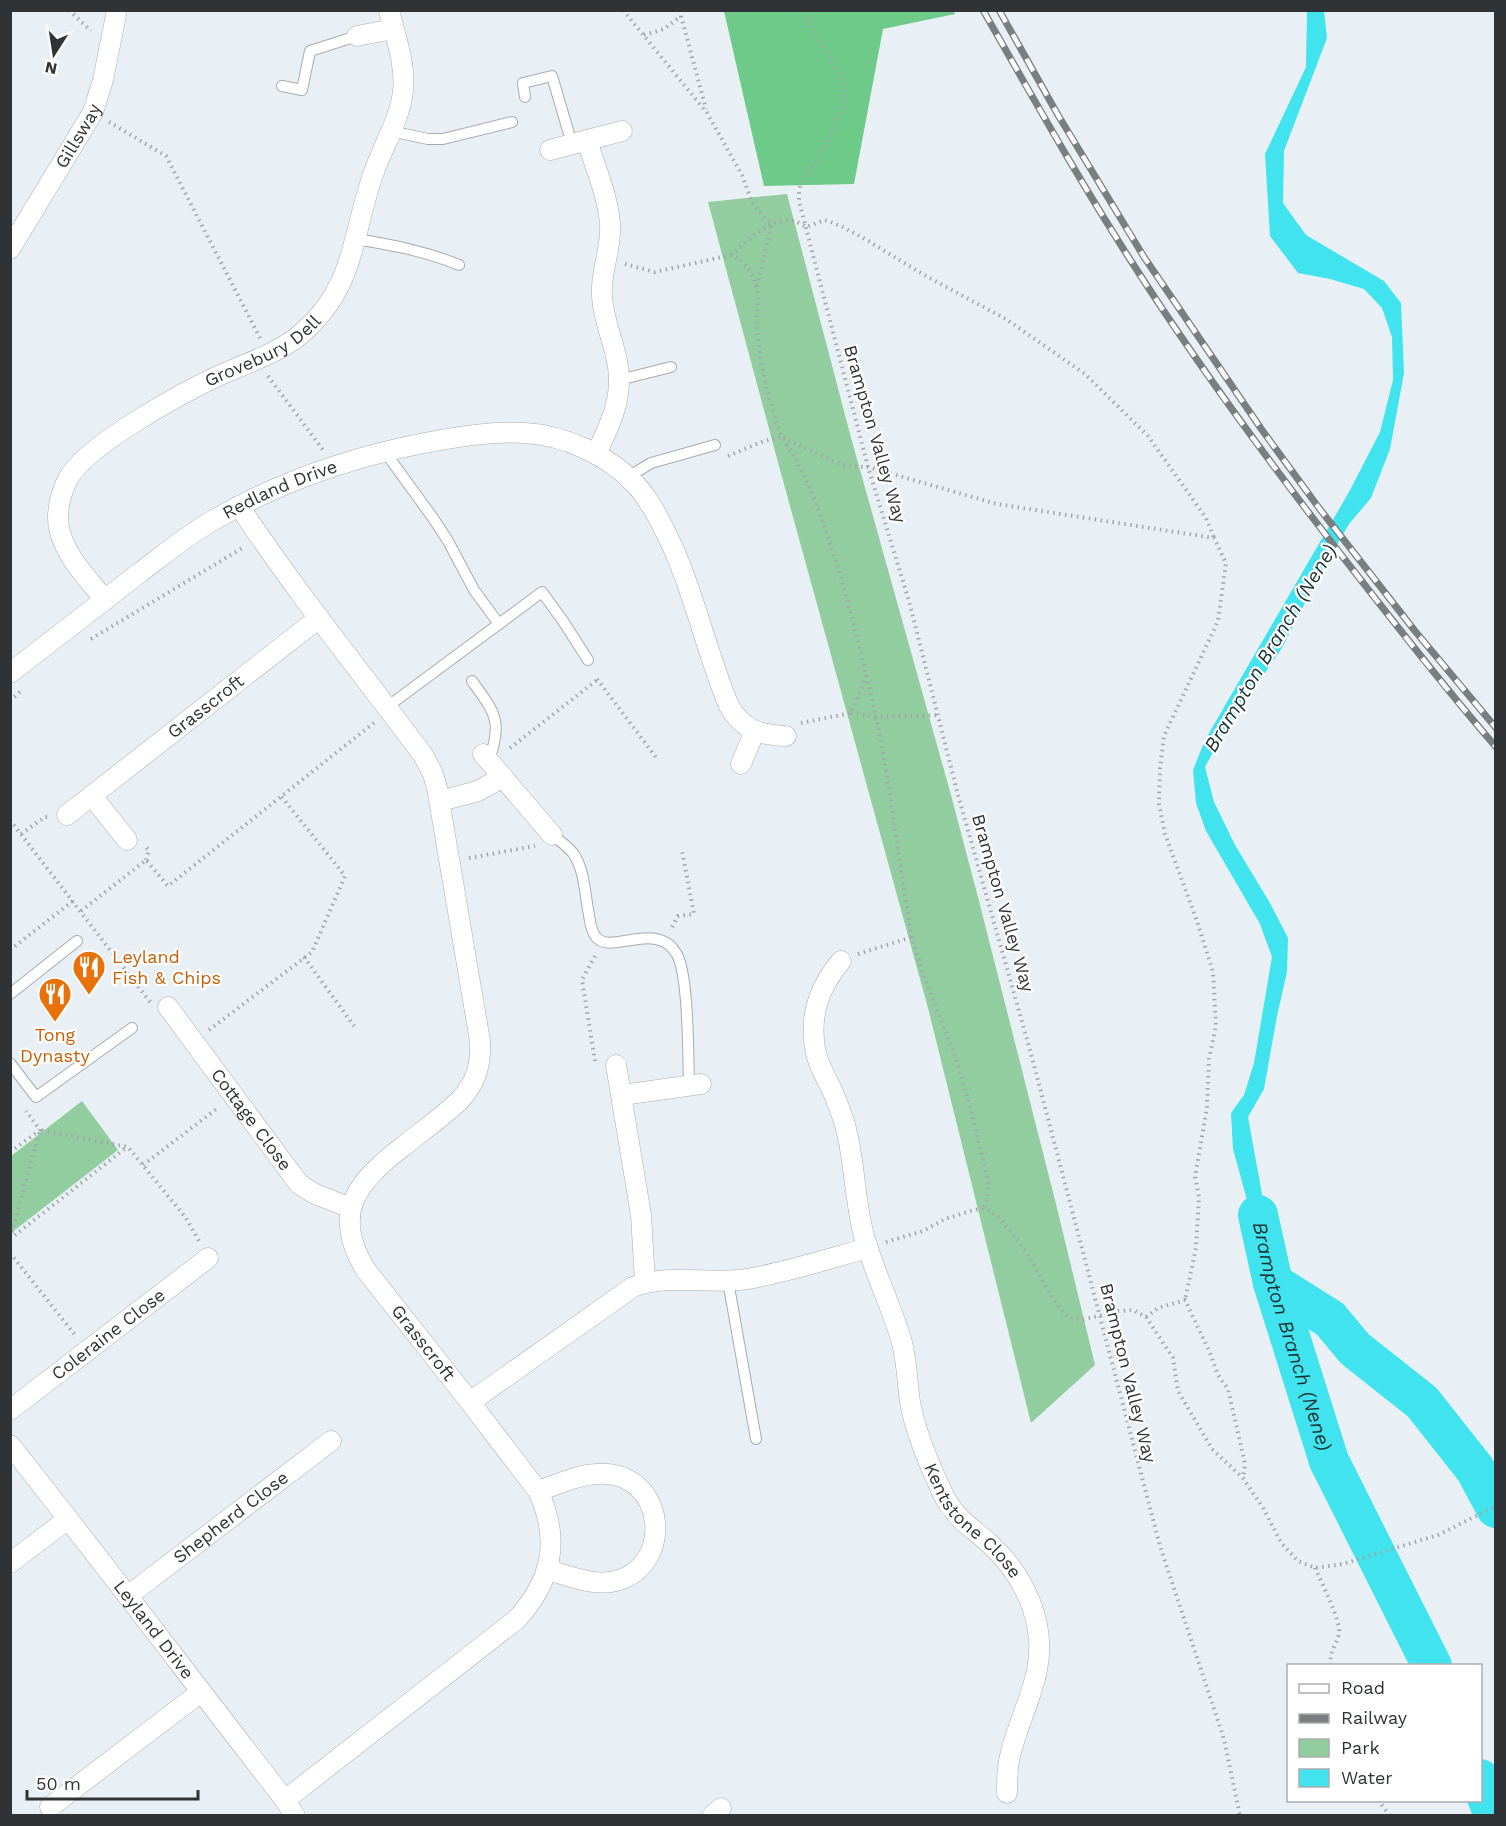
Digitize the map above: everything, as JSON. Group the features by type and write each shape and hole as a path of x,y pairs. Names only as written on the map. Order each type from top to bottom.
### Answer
{"street":[{"name":"Gillsway","path":"10,249 93,112 103,80 117,10"},
{"name":"Grovebury Dell","path":"105,600 75,563 64,546 59,530 58,516 61,496 68,478 80,464 135,422 185,393 300,336 329,304 341,285 356,239 367,192 403,91 401,62 391,20 357,36"},
{"path":"550,150 622,131"},
{"path":"579,142 606,203 610,224 601,292 603,311 618,366 619,380 617,404 596,454"},
{"name":"Redland Drive","path":"10,673 180,542 239,506 336,466 385,452 457,437 517,433 552,438 578,446 596,454 635,484 654,509 673,545 729,706 740,721 755,731"},
{"name":"Grasscroft","path":"239,506 319,618 423,755 433,774 440,801 480,1041 479,1068 469,1091 459,1101 378,1165 366,1178 357,1190 351,1208 351,1237 356,1253 365,1269 538,1491 546,1508 551,1528 552,1546 542,1583 531,1604 516,1620 290,1808"},
{"name":"Grasscroft","path":"67,815 319,618"},
{"path":"741,764 755,731 786,736"},
{"path":"486,757 552,835"},
{"path":"440,801 478,791 503,777"},
{"path":"92,796 127,840"},
{"name":"Kentstone Close","path":"842,961 829,976 820,992 815,1008 813,1040 822,1071 839,1107 847,1132 858,1207 868,1248 902,1344 914,1420 938,1484 948,1503 958,1517 991,1545 1008,1564 1022,1584 1037,1625 1040,1647 1039,1666 1034,1689 1011,1750 1007,1767 1007,1793"},
{"name":"Cottage Close","path":"168,1007 299,1184 315,1194 351,1208"},
{"path":"616,1065 641,1215 645,1282"},
{"path":"622,1095 695,1084"},
{"path":"470,1402 622,1293 645,1282 670,1279 728,1281 773,1273 868,1248"},
{"name":"Coleraine Close","path":"10,1410 208,1258"},
{"name":"Shepherd Close","path":"129,1596 331,1441"},
{"name":"Leyland Drive","path":"10,1445 129,1596 290,1808"},
{"path":"538,1491 581,1476 597,1473 613,1475 640,1489 649,1501 656,1525 651,1551 643,1562 634,1571 611,1582 581,1579 547,1570"},
{"path":"10,1563 68,1519"},
{"path":"50,1807 201,1692"}],"lane":[{"path":"282,86 302,90 310,51 357,36"},
{"path":"525,97 523,84 552,76 579,142"},
{"path":"390,131 443,139 512,122"},
{"path":"356,239 407,248 459,265"},
{"path":"619,380 671,367"},
{"path":"628,477 651,463 715,445"},
{"path":"385,452 433,518 474,590 499,624"},
{"path":"388,709 542,592 588,660"},
{"path":"472,681 488,703 496,722 496,740 486,757"},
{"path":"552,835 564,844 577,860 595,937 611,943 655,938 669,945 677,953 686,1002 695,1084"},
{"path":"10,994 77,941"},
{"path":"10,1063 36,1097 132,1028"},
{"path":"728,1281 756,1439"}],"path":[{"path":"69,10 109,48"},
{"path":"623,10 707,113 742,175 752,202 762,216 772,223"},
{"name":"Brampton Valley Way","path":"802,10 840,77 844,95 842,108 832,132 818,159 803,178 798,201 868,467 909,601 958,795 1012,983 1160,1546 1224,1739 1240,1815"},
{"path":"644,35 664,28 681,13 707,113"},
{"path":"93,112 166,156 261,356 336,466"},
{"path":"607,259 655,272 731,255 772,223 787,220 798,222 806,227 825,220 865,238 924,275 1006,319 1086,374 1148,436 1206,518 1226,563 1218,621 1164,736 1159,804 1165,834 1177,871 1214,972 1216,1026 1209,1059 1207,1107 1195,1177 1199,1197 1196,1248 1185,1300 1218,1375 1228,1389 1245,1464 1243,1478"},
{"path":"772,223 757,288 757,329 769,397 782,437 794,454 830,545 866,673 876,717 912,937 920,966 954,1053 968,1100 988,1182 985,1208"},
{"path":"731,255 742,260 757,288"},
{"path":"724,457 764,441 782,437 835,462 868,467 996,504 1214,538"},
{"path":"89,640 260,538"},
{"path":"588,660 597,680 658,760"},
{"path":"851,713 866,673"},
{"path":"519,741 597,680"},
{"path":"10,701 24,689"},
{"path":"81,911 146,860 168,886 388,709"},
{"path":"786,736 791,725 851,713 876,717 939,715"},
{"path":"194,1041 312,952 345,876 281,796"},
{"path":"21,834 45,817 67,815"},
{"path":"10,820 149,1001 168,1007"},
{"path":"450,861 541,845 552,835"},
{"path":"663,941 678,916 694,914 682,851"},
{"path":"10,950 73,901"},
{"path":"842,961 912,937"},
{"path":"602,941 582,980 594,1061 616,1065"},
{"path":"304,957 354,1026"},
{"path":"143,1165 234,1095"},
{"path":"25,1111 40,1130 128,1147 186,1218"},
{"path":"10,1152 40,1130"},
{"path":"10,1238 40,1130"},
{"path":"10,1238 128,1147"},
{"path":"868,1248 985,1208 999,1218 1028,1255 1062,1311 1070,1318 1082,1320 1133,1310 1146,1317 1173,1358 1179,1391 1212,1449 1243,1478 1263,1508 1282,1544 1298,1561 1315,1568 1343,1564 1438,1535 1496,1506"},
{"path":"10,1253 87,1351"},
{"path":"1146,1317 1158,1308 1185,1300"},
{"path":"1315,1568 1338,1621 1340,1633 1333,1646 1331,1664"},
{"path":"1380,1802 1390,1815"}],"green space":[{"path":"953,10 955,14 883,29 854,184 764,186 724,11"},
{"path":"787,194 850,434 980,905 1095,1365 1031,1423 928,1008 708,202"},
{"path":"82,1101 118,1150 11,1233 11,1156"}],"water":[{"path":"1307,11 1324,11 1327,38 1284,151 1283,203 1306,235 1384,281 1401,303 1404,373 1390,449 1371,498 1349,524 1316,581 1282,648 1223,734 1205,767 1214,802 1235,845 1288,938 1287,972 1264,1089 1248,1117 1270,1238 1284,1264 1288,1281 1265,1265 1233,1149 1231,1113 1244,1095 1254,1063 1272,957 1260,924 1206,831 1196,803 1193,770 1205,740 1349,492 1380,432 1393,380 1392,337 1382,308 1364,289 1298,273 1270,236 1265,154 1306,67"}],"waterway":[{"name":"Brampton Branch (Nene)","path":"1258,1215 1273,1283 1329,1461 1431,1664"},
{"path":"1273,1283 1330,1319 1355,1349 1422,1402 1475,1469 1496,1508"},
{"name":"Brampton Branch (Nene)","path":"1482,1784 1494,1816"}],"railway":[{"path":"983,10 1094,202 1188,346 1274,467 1429,666 1496,747"},
{"path":"999,10 1058,115 1144,257 1262,430 1319,508 1415,631 1496,728"}],"place":[{"name":"Leyland Fish & Chips","path":"89,996"},
{"name":"Tong Dynasty","path":"55,1023"}]}
